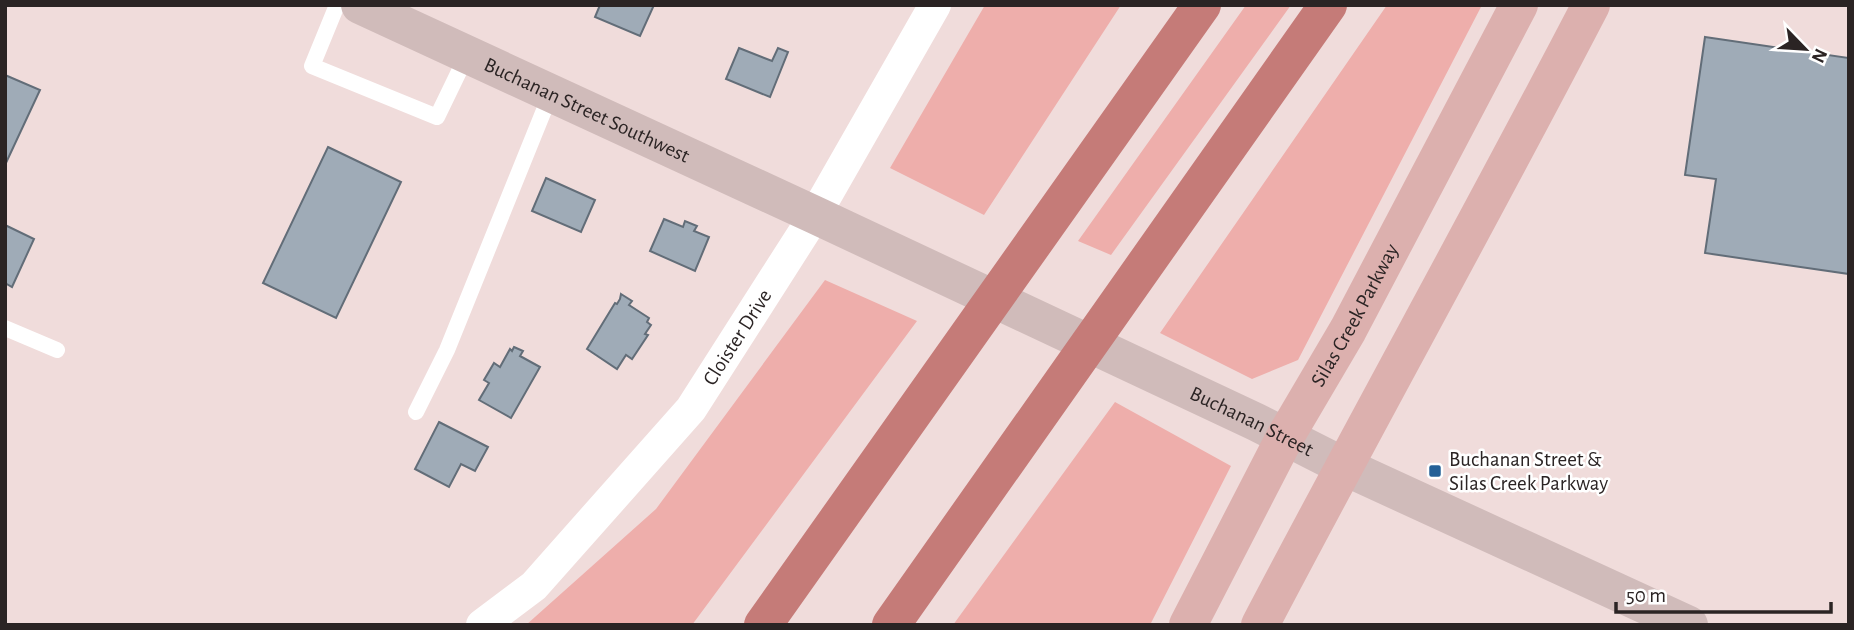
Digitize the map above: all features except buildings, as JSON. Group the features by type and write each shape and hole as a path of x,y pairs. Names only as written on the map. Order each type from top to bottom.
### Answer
{"highway":[{"path":"763,625 1202,5"},
{"path":"891,625 1328,5"}],"main road":[{"name":"Silas Creek Parkway","path":"1188,625 1286,436 1348,330 1519,5"},
{"path":"1260,625 1591,5"}],"street":[{"name":"Cloister Drive","path":"482,625 534,586 691,410 815,215 935,5"},
{"name":"Buchanan Street Southwest","path":"360,6 815,215"},
{"name":"Buchanan Street","path":"815,215 1286,436 1343,466 1689,625"}],"lane":[{"path":"360,6 312,66 437,117 467,55"},
{"path":"416,412 447,350 551,93"},
{"path":"5,328 57,350"}],"shaded area":[{"path":"985,5 1121,5 984,215 890,168"},
{"path":"1246,5 1291,5 1111,255 1078,241"},
{"path":"1387,5 1482,5 1298,360 1252,379 1160,333"},
{"path":"825,280 917,321 692,625 526,625 656,509"},
{"path":"1115,402 1231,466 1150,625 953,625"}],"place":[{"name":"Buchanan Street & Silas Creek Parkway","path":"1435,471"}]}
